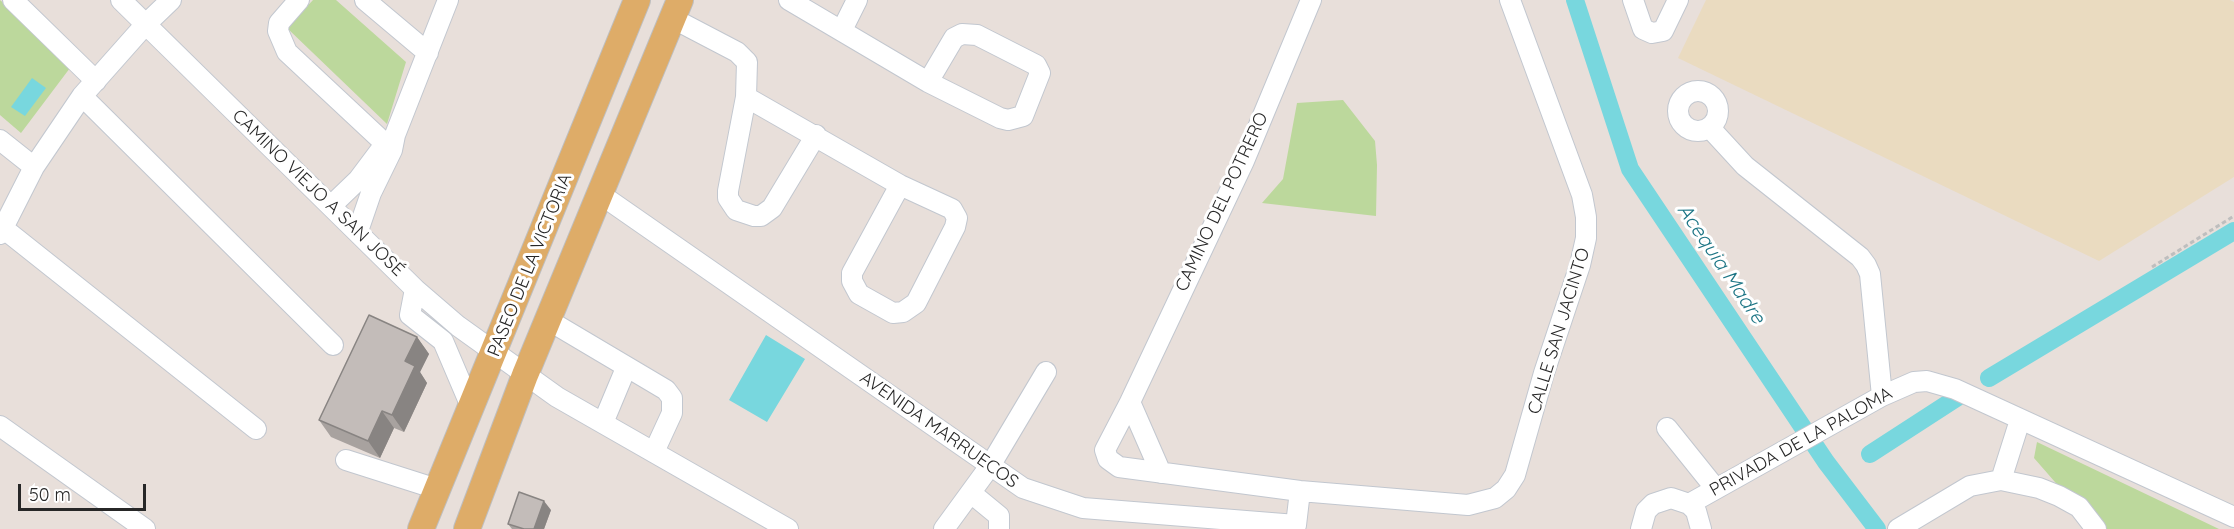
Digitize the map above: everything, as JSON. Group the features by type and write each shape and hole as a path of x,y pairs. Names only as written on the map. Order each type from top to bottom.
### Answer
{"main road":[{"name":"PASEO DE LA VICTORIA","path":"421,529 472,409 637,0"},
{"name":"PASEO DE LA VICTORIA","path":"467,529 525,375 676,9"}],"street":[{"path":"14,0 96,81"},
{"name":"CAMINO VIEJO A SAN JOSÉ","path":"121,0 415,288 458,326 525,375 603,423 788,529"},
{"path":"171,0 145,25 82,96 34,167 1,231 256,429"},
{"path":"299,0 279,23 278,32 287,52 391,143"},
{"path":"365,0 428,53"},
{"path":"358,231 448,0"},
{"path":"789,0 928,81 1008,120 1023,116 1040,73 1036,65 978,35 962,34 954,38 928,81"},
{"path":"842,30 857,0"},
{"name":"CAMINO DEL POTRERO","path":"1161,473 1119,467 1108,459 1105,450 1244,161 1311,0"},
{"name":"CALLE SAN JACINTO","path":"1300,491 1468,505 1495,498 1506,489 1523,454 1544,373 1581,265 1586,238 1586,217 1582,195 1510,0"},
{"path":"1633,0 1643,29 1652,33 1663,31 1678,0"},
{"path":"676,9 737,52 747,62 746,97 728,191 728,198 736,210 761,216 772,208 816,135"},
{"path":"82,96 333,345"},
{"path":"746,97 900,185 952,209 957,222 916,303 903,312 893,313 859,294 852,281 852,273 900,185"},
{"path":"1710,128 1745,166 1860,257 1866,265 1870,274 1882,396"},
{"path":"0,140 34,167"},
{"path":"332,205 391,143"},
{"name":"AVENIDA MARRUECOS","path":"600,194 990,466 1023,488 1044,497 1095,509 1296,525 1300,491"},
{"path":"415,288 410,315 442,341 472,409"},
{"path":"548,320 666,390 672,398 672,413 654,452"},
{"path":"603,423 626,368"},
{"path":"944,529 990,466 1046,372"},
{"name":"PRIVADA DE LA PALOMA","path":"1689,504 1882,396 1914,382 1943,384 2020,420"},
{"path":"1130,402 1161,473 1300,491"},
{"path":"2008,481 2020,420 2234,517"},
{"path":"0,426 145,529"},
{"path":"1667,428 1716,489"},
{"path":"346,460 437,489"},
{"path":"1906,524 1970,486 2008,481 2039,488 2079,507 2096,529"},
{"path":"971,493 999,516 999,529"},
{"name":"PRIVADA DE LA PALOMA","path":"1641,529 1646,511 1661,500 1671,498 1689,504 1696,511 1701,529"}],"path":[{"path":"2152,267 2234,216"}],"green space":[{"path":"0,0 73,64 21,133 0,115"},
{"path":"313,0 336,0 406,62 387,124 287,28"},
{"path":"1343,100 1375,141 1376,216 1262,203 1283,179 1297,103"},
{"path":"2037,442 2219,529 2096,529 2034,458"}],"sand":[{"path":"1706,0 2230,0 2234,2 2234,177 2099,261 1678,58"}],"water":[{"path":"32,78 46,88 25,116 11,107"},
{"path":"766,335 805,359 767,422 729,400"}],"building":[{"path":"369,315 417,337 405,361 415,366 392,415 382,411 368,441 319,420"},
{"path":"519,492 544,501 534,529 524,529 508,524"}],"waterway":[{"name":"Acequia Madre","path":"1575,0 1630,169 1826,462 1877,529"},
{"path":"1989,378 2234,231"},
{"path":"1870,454 1958,397"}]}
